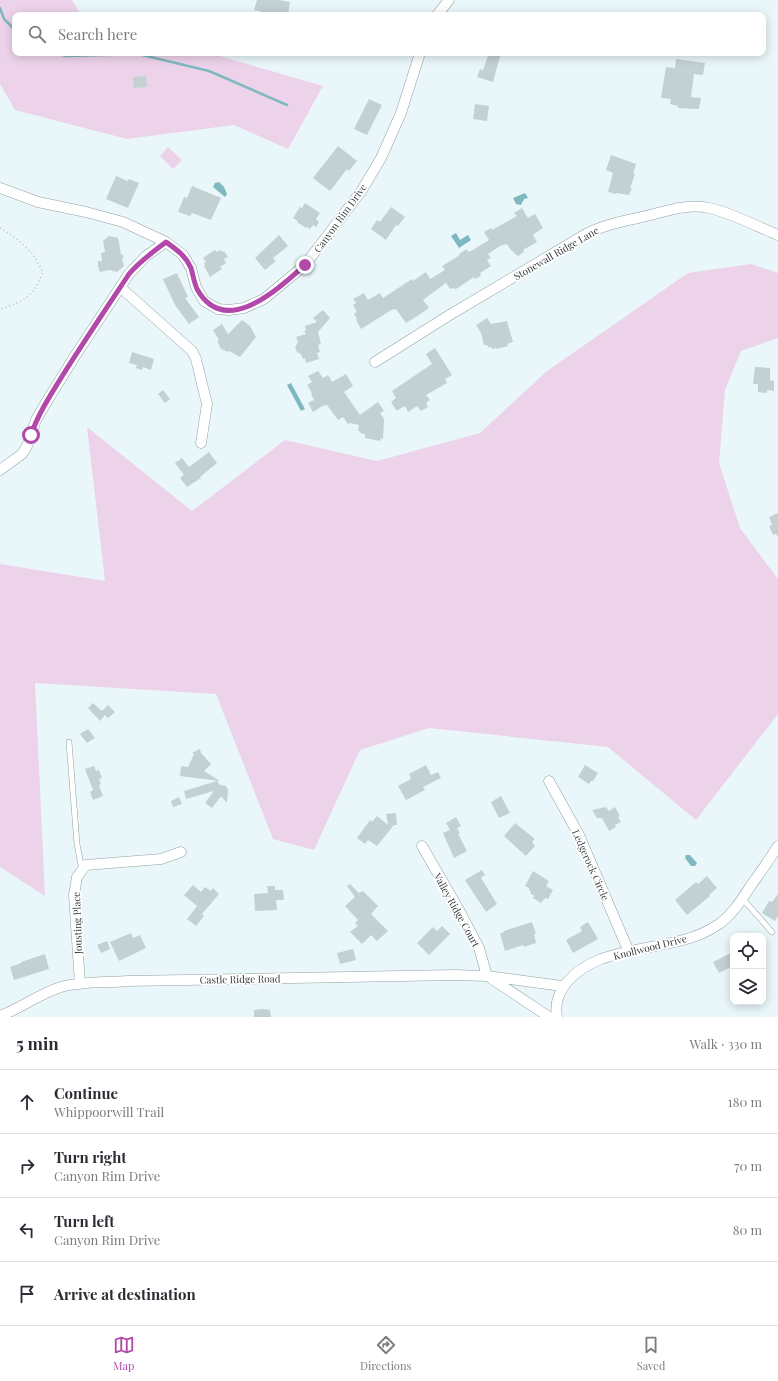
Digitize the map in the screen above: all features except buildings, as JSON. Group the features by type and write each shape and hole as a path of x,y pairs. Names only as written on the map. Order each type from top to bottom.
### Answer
{"street":[{"path":"439,12 448,0"},
{"name":"Canyon Rim Drive","path":"0,188 38,202 86,212 123,222 166,242 183,255 191,268 196,287 204,301 218,309 230,310 244,308 264,299 305,265 362,190 381,158 401,113 419,56"},
{"name":"Stonewall Ridge Lane","path":"375,362 448,316 595,229 680,208 694,206 720,211 778,235"},
{"path":"0,470 22,454 27,446 36,420 47,401 120,287 138,264 166,242"},
{"path":"120,287 192,351 196,359 207,404 201,443"},
{"name":"Ledgerock Circle","path":"549,781 579,835 629,952"},
{"name":"Valley Ridge Court","path":"422,846 479,948 487,976"},
{"name":"Knollwood Drive","path":"562,986 579,971 600,960 685,940 720,923 774,860 778,846"},
{"path":"82,871 86,865 161,859 181,852"},
{"name":"Jousting Place","path":"80,984 74,895 78,877 82,871"},
{"name":"Castle Ridge Road","path":"0,1016 15,1010 40,996 60,988 80,984 136,981 447,975 487,976 562,986"},
{"name":"Castle Ridge Road","path":"487,976 511,990 549,1017"},
{"path":"557,1017 557,999 562,986"}],"lane":[{"path":"68,742 77,844 82,871"},
{"path":"742,898 772,932"}],"path":[{"path":"0,228 16,238 32,253 43,272 38,285 25,299 0,309"}],"shaded area":[{"path":"0,0 72,0 79,12 12,12 12,56 219,56 323,86 288,149 234,125 127,139 15,110 0,84"},
{"path":"168,147 182,160 173,169 160,156"},
{"path":"751,264 778,273 778,338 741,351 725,390 719,463 740,528 778,579 778,714 696,820 608,747 429,728 360,750 314,850 273,839 216,694 35,683 45,896 0,867 0,564 105,581 87,427 192,511 285,440 377,461 480,433 547,371 688,273"}],"water":[{"path":"219,182 224,187 227,194 225,197 213,187 215,183"},
{"path":"525,193 528,198 524,199 521,205 516,204 513,198"},
{"path":"456,233 460,240 468,235 471,240 459,248 451,236"},
{"path":"291,383 305,409 301,411 287,385"},
{"path":"686,855 690,855 697,863 695,866 691,866 685,858"}],"waterway":[{"path":"0,8 4,19 12,27"},
{"path":"146,56 209,71 287,105"}],"route":[{"path":"31,435 36,420 47,401 129,274 146,256 166,242 183,255 191,268 196,287 204,301 218,309 230,310 244,308 264,299 305,265"}]}
